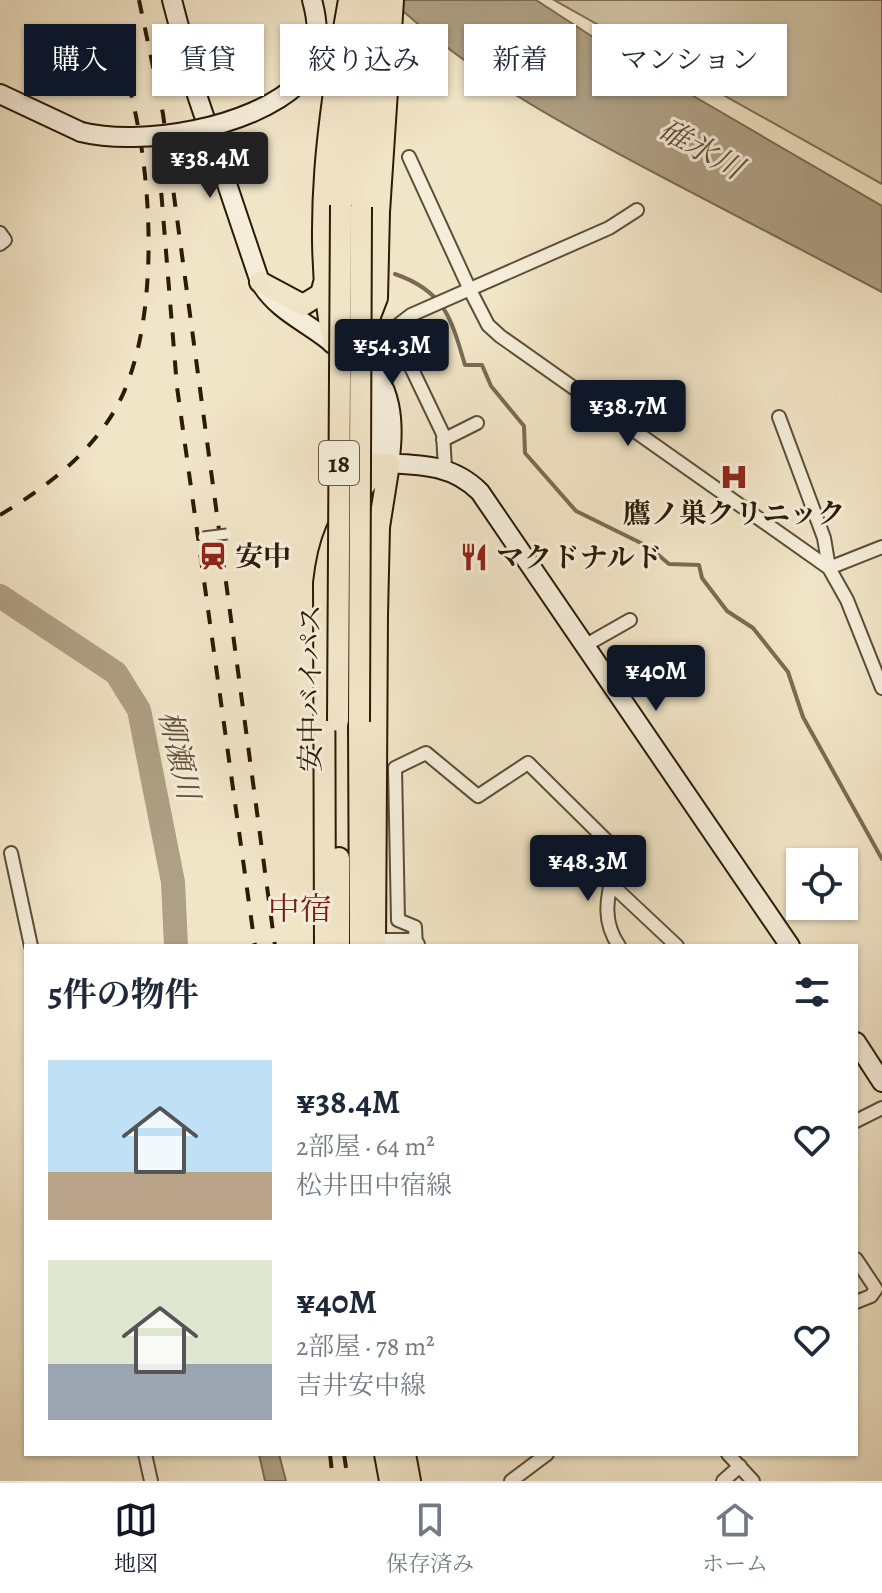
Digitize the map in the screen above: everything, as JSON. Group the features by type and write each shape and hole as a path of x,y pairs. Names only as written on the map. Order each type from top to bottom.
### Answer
{"highway":[{"name":"安中バイパス","path":"339,944 338,721 351,206 364,16 379,0"},
{"name":"18","path":"364,16 393,0"},
{"path":"333,343 324,283 331,111 364,16"},
{"path":"355,353 377,298 364,16"},
{"name":"安中バイパス","path":"351,206 359,722 370,944"},
{"path":"260,282 303,305 321,294 324,283"},
{"path":"370,944 379,527 384,463"},
{"path":"325,944 324,583 332,536 384,463"},
{"path":"325,618 377,615"},
{"path":"385,1456 390,1481"},
{"path":"405,1456 410,1481"}],"main road":[{"path":"172,0 197,95 260,282 269,297 284,310 333,343 355,353 376,372 388,395 393,433 384,463"},
{"path":"0,94 81,132 119,140 169,134 268,105 298,84 310,66 317,43 312,0"},
{"path":"333,343 361,372 373,394 384,463"},
{"path":"384,463 445,468 461,474 489,502 789,944"},
{"path":"858,1045 882,1082"}],"street":[{"path":"409,157 488,325 829,568"},
{"path":"445,468 443,440 399,342 397,329 405,318 609,228 637,210"},
{"path":"0,233 5,240 0,244"},
{"path":"779,417 824,538 829,568 847,600 882,688"},
{"path":"443,440 477,423"},
{"path":"203,537 227,534"},
{"path":"829,568 882,547"},
{"path":"586,645 630,620"},
{"path":"370,944 417,944 415,927 398,920 395,768 426,753 478,796 528,763 617,851 605,913 610,933 618,944"},
{"path":"11,853 31,944"},
{"path":"612,885 675,944"},
{"path":"858,1120 882,1108"},
{"path":"858,1262 876,1289 871,1296 858,1301"},
{"path":"145,1456 151,1481"},
{"path":"511,1481 544,1456"},
{"path":"730,1456 753,1481"},
{"path":"723,1481 740,1466"}],"shaded area":[{"path":"554,0 882,0 882,184 725,96 787,96 787,24 597,24"}],"water":[{"path":"391,0 536,0 573,24 464,24 464,60 448,48 448,24 418,24"},
{"name":"碓氷川","path":"576,26 592,36 592,96 693,96 882,206 882,292 629,160 517,96 576,96"},
{"path":"259,1456 280,1456 286,1481 265,1481"}],"waterway":[{"path":"395,274 425,289 443,308 465,365 482,365 491,386 524,426 525,453 576,511 649,547 669,564 699,565 702,578 727,611 753,628 788,672 803,717 882,859"},
{"name":"柳瀬川","path":"0,596 116,673 139,710 173,882 176,944"}],"railway":[{"path":"139,0 163,114 275,944"},
{"path":"0,515 33,494 78,457 104,427 130,377 140,339 148,254 144,169 131,96"},
{"path":"159,165 177,387 255,944"},
{"path":"330,1456 333,1481"},
{"path":"344,1456 348,1481"}],"place":[{"name":"鷹ノ巣クリニック","path":"734,477"},
{"name":"安中","path":"213,556"},
{"name":"マクドナルド","path":"474,557"}],"district":[{"name":"中宿","path":"300,909"}]}
